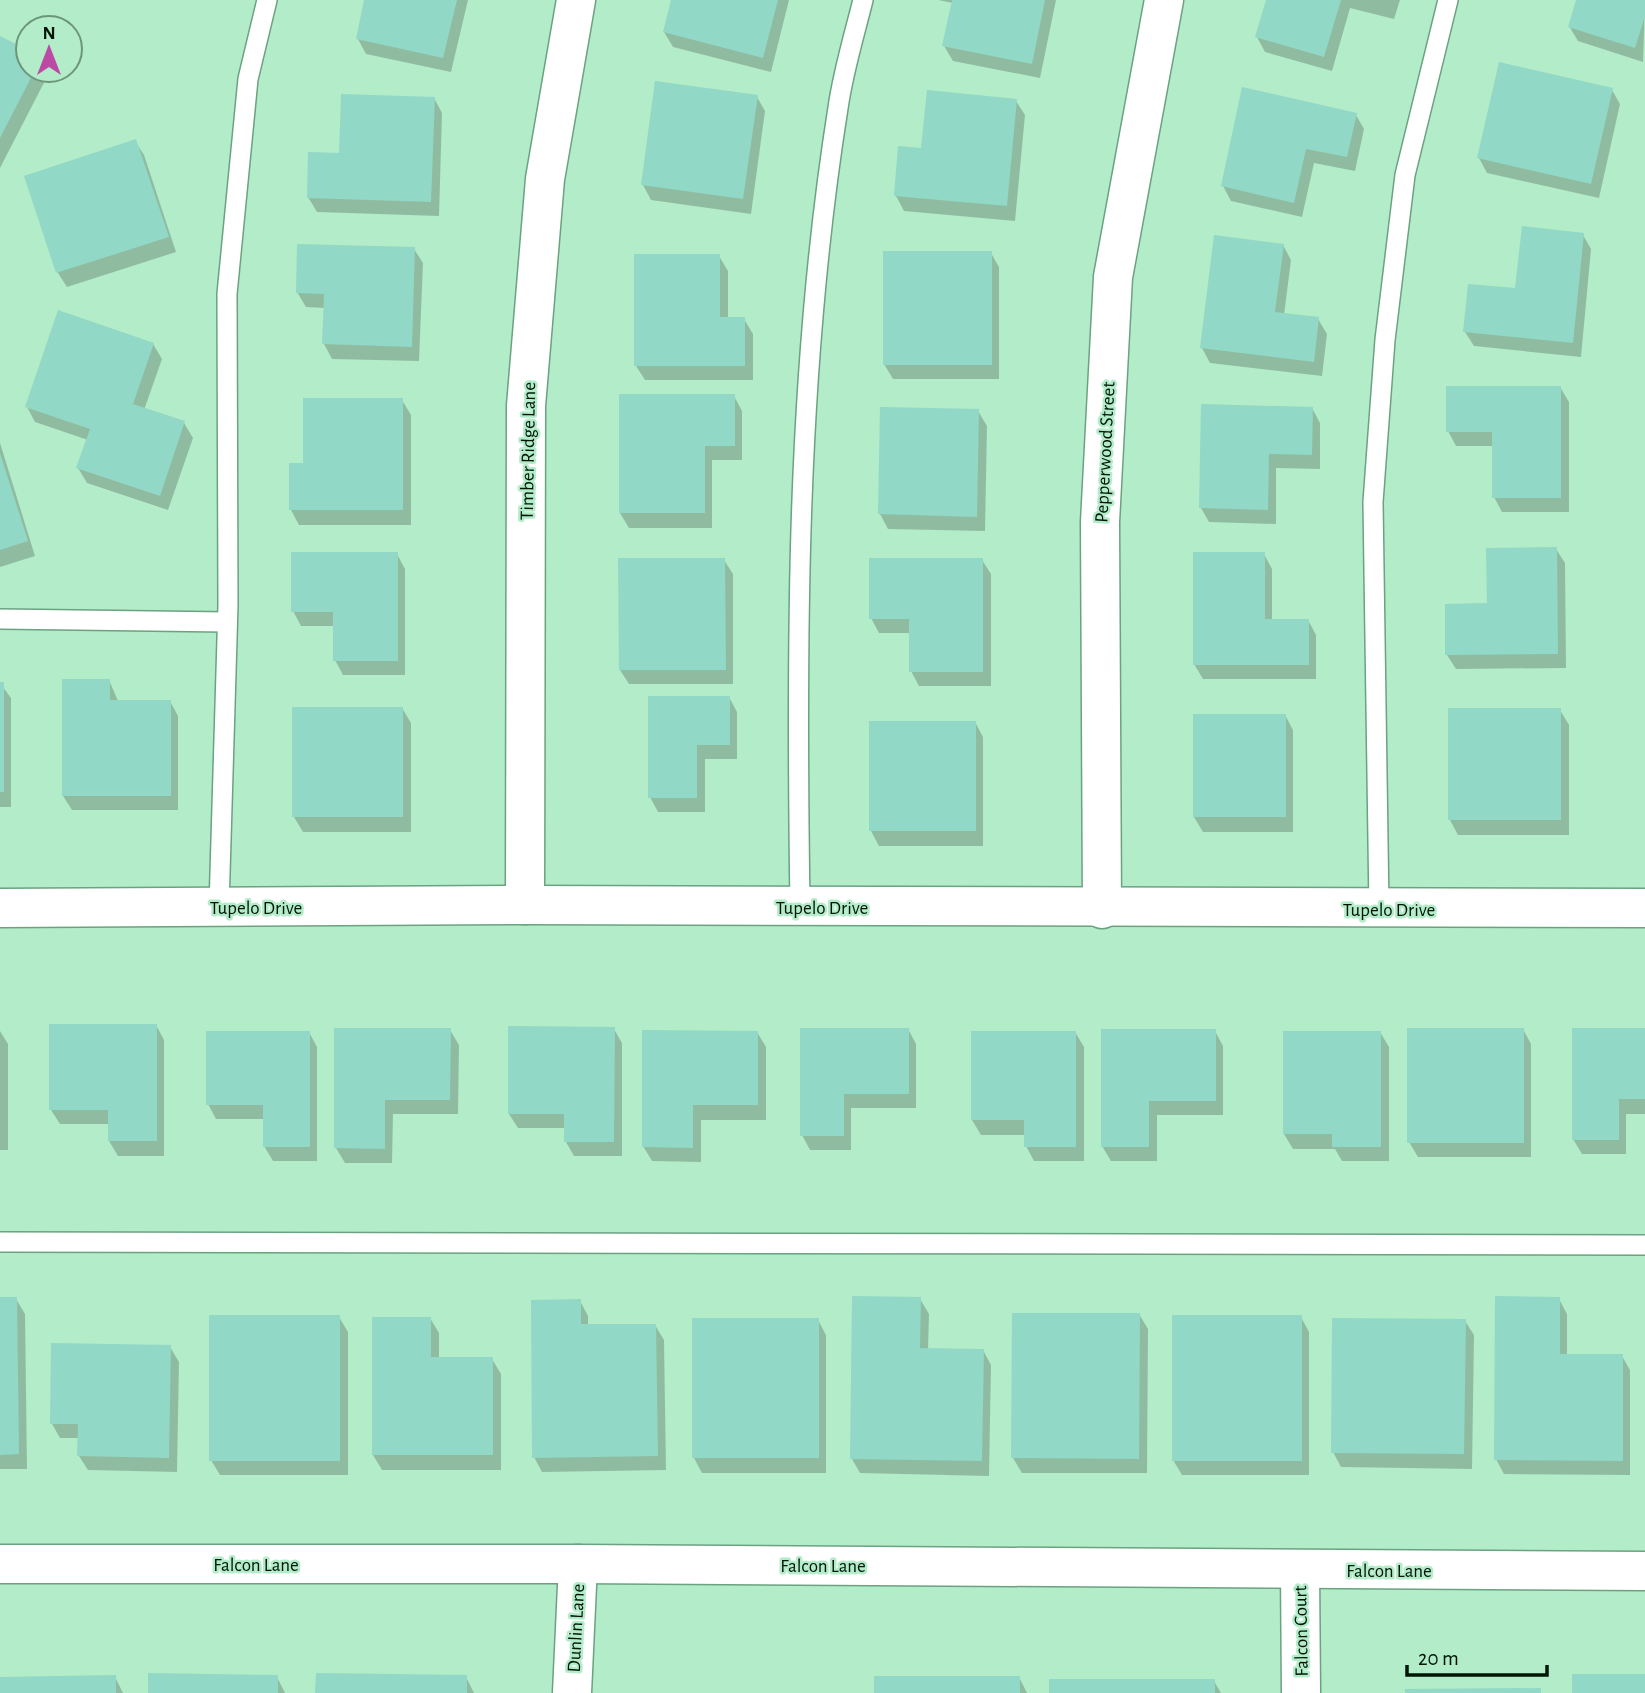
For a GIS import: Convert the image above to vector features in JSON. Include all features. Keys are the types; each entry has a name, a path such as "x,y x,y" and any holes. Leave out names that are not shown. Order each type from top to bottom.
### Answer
{"street":[{"name":"Timber Ridge Lane","path":"525,905 526,406 545,179 576,0"},
{"name":"Pepperwood Street","path":"1102,909 1100,522 1113,276 1164,0"},
{"name":"Tupelo Drive","path":"0,908 525,905 1102,909 1645,908"},
{"name":"Falcon Lane","path":"0,1563 578,1563 1645,1571"},
{"name":"Dunlin Lane","path":"572,1693 578,1563"},
{"name":"Falcon Court","path":"1300,1570 1301,1693"}],"lane":[{"path":"219,907 227,622 227,294 248,79 267,0"},
{"path":"800,907 796,661 814,288 838,106 863,0"},
{"path":"1379,909 1373,502 1385,340 1405,175 1448,0"},
{"path":"0,619 227,622"},
{"path":"0,1242 1645,1245"}],"building":[{"path":"364,0 457,0 443,58 356,39"},
{"path":"671,0 778,0 763,58 663,32"},
{"path":"952,0 1045,0 1032,64 942,46"},
{"path":"1266,0 1341,0 1324,57 1255,37"},
{"path":"1576,0 1645,0 1645,16 1635,48 1568,27"},
{"path":"0,36 14,43 14,84 28,84 0,138"},
{"path":"1499,62 1613,88 1591,184 1477,158"},
{"path":"655,81 758,95 743,199 641,185"},
{"path":"1242,87 1357,113 1347,157 1306,149 1294,203 1221,186"},
{"path":"927,90 1017,99 1007,206 894,196 898,146 921,148"},
{"path":"341,94 435,97 431,202 307,198 308,152 339,153"},
{"path":"136,139 169,237 56,273 24,176"},
{"path":"1522,226 1584,233 1573,343 1463,332 1468,284 1515,288"},
{"path":"1214,235 1284,244 1275,312 1319,317 1314,362 1200,348"},
{"path":"297,244 415,247 412,347 322,344 324,294 296,293"},
{"path":"883,251 992,251 992,365 883,365"},
{"path":"634,254 720,254 720,317 745,317 745,366 634,366"},
{"path":"58,310 154,343 133,404 185,421 160,496 76,468 90,429 25,407"},
{"path":"1446,386 1561,386 1561,498 1492,498 1492,432 1446,432"},
{"path":"619,394 735,394 735,446 705,446 705,513 619,513"},
{"path":"303,398 403,398 403,510 289,510 289,463 303,463"},
{"path":"1201,404 1313,407 1312,455 1269,454 1268,510 1199,508"},
{"path":"880,407 979,409 977,517 878,514"},
{"path":"0,453 28,541 0,550"},
{"path":"1557,547 1558,654 1445,655 1445,604 1487,603 1486,548"},
{"path":"291,552 398,552 398,661 333,661 333,612 291,612"},
{"path":"1193,552 1265,552 1265,619 1309,619 1309,665 1193,665"},
{"path":"618,558 725,558 726,670 619,670"},
{"path":"869,558 983,558 983,672 909,672 909,619 869,619"},
{"path":"62,679 110,679 110,700 171,700 171,796 62,796"},
{"path":"0,682 4,682 4,792 0,792"},
{"path":"648,696 730,696 730,745 697,745 697,798 648,798"},
{"path":"292,707 403,707 403,817 292,817"},
{"path":"1448,708 1561,708 1561,820 1448,820"},
{"path":"1193,714 1286,714 1286,817 1193,817"},
{"path":"869,721 976,721 976,831 869,831"},
{"path":"49,1024 157,1024 157,1141 108,1141 108,1110 49,1110"},
{"path":"508,1026 615,1027 614,1142 564,1142 564,1114 508,1114"},
{"path":"334,1028 451,1028 450,1100 385,1100 385,1149 334,1148"},
{"path":"800,1028 909,1028 909,1094 844,1094 844,1136 800,1136"},
{"path":"1407,1028 1524,1028 1524,1143 1407,1143"},
{"path":"1572,1028 1645,1028 1645,1099 1619,1099 1619,1140 1572,1140"},
{"path":"1101,1029 1216,1029 1216,1101 1149,1101 1149,1147 1101,1147"},
{"path":"642,1030 758,1031 758,1105 693,1105 693,1148 642,1147"},
{"path":"206,1031 310,1031 310,1147 263,1147 263,1105 206,1105"},
{"path":"971,1031 1076,1031 1076,1147 1024,1147 1024,1120 971,1120"},
{"path":"1283,1031 1381,1031 1381,1147 1332,1147 1332,1134 1283,1134"},
{"path":"852,1296 921,1297 920,1348 984,1349 982,1461 850,1459"},
{"path":"1495,1296 1560,1297 1560,1354 1623,1354 1623,1461 1494,1460"},
{"path":"0,1297 17,1297 19,1454 0,1455"},
{"path":"581,1299 581,1324 656,1324 658,1456 532,1458 531,1300"},
{"path":"1012,1313 1140,1313 1139,1459 1011,1458"},
{"path":"209,1315 340,1315 340,1461 209,1461"},
{"path":"1172,1315 1302,1315 1302,1461 1172,1461"},
{"path":"372,1317 431,1317 431,1357 493,1357 493,1455 372,1455"},
{"path":"692,1318 819,1318 819,1458 692,1458"},
{"path":"1332,1318 1466,1319 1464,1454 1331,1453"},
{"path":"51,1343 171,1345 169,1458 77,1456 78,1424 50,1424"},
{"path":"148,1673 278,1675 278,1693 148,1693"},
{"path":"316,1673 467,1675 467,1693 315,1693"},
{"path":"1572,1674 1645,1674 1645,1693 1572,1693"},
{"path":"116,1675 116,1693 0,1693 0,1677"},
{"path":"874,1676 1020,1676 1020,1693 874,1693"},
{"path":"1049,1679 1215,1679 1215,1693 1049,1693"},
{"path":"1541,1688 1541,1693 1405,1693 1405,1689"}]}
